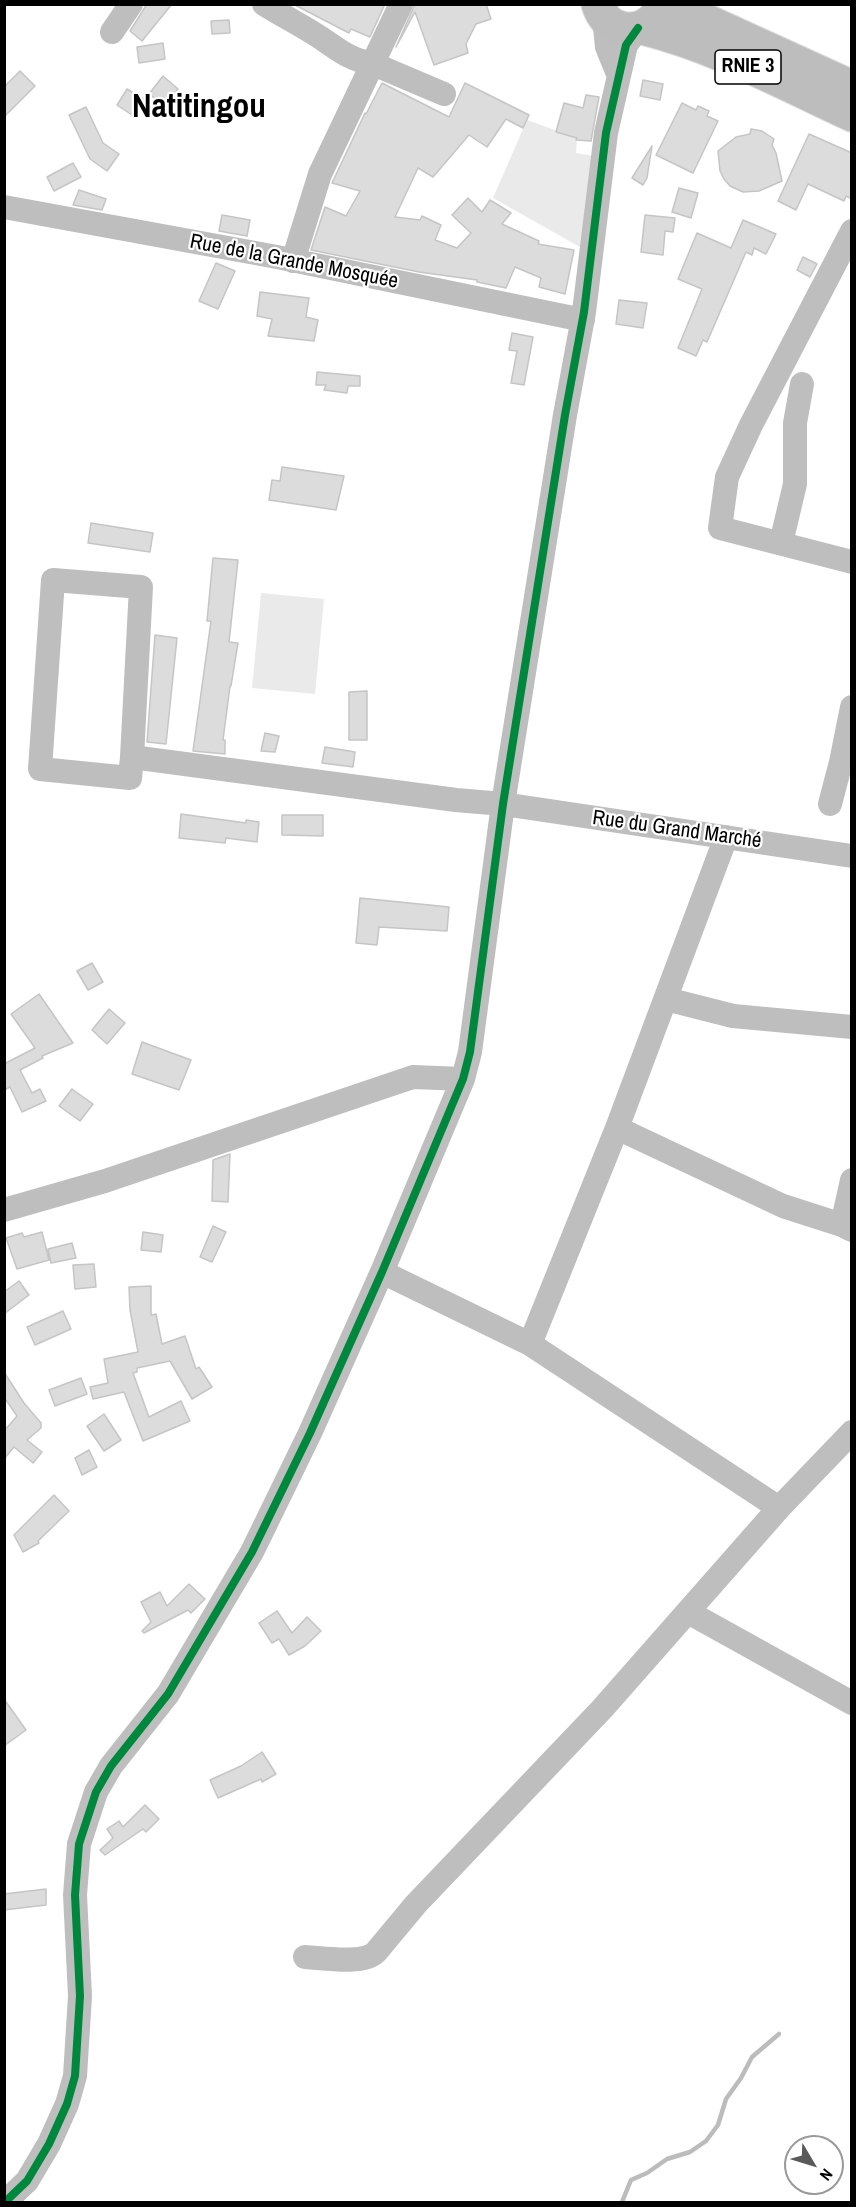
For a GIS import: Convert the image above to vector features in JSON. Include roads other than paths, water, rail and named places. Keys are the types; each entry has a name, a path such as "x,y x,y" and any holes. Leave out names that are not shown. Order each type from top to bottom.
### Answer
{"highway":[{"name":"RNIE 3","path":"680,4 696,16 852,87"},
{"name":"RNIE 3","path":"598,9 611,25 621,29 647,20 685,40 714,51 852,115"}],"street":[{"path":"112,33 131,4"},
{"path":"264,4 333,47 362,62 371,63 444,94"},
{"path":"293,261 320,174 401,4"},
{"path":"598,9 607,47 618,74"},
{"path":"5,2202 27,2181 49,2144 67,2104 75,2076 80,1996 75,1895 79,1844 96,1792 111,1766 168,1694 237,1580 310,1433 382,1272 463,1078 470,1052 503,804 563,426 583,320 606,133 626,45 647,20"},
{"name":"Rue de la Grande Mosquée","path":"4,207 293,261 583,320"},
{"path":"852,231 751,425 727,477 720,528 852,562"},
{"path":"781,543 795,484 795,423 802,384"},
{"path":"53,580 141,587 132,757 130,778 40,770 53,580"},
{"path":"830,804 842,762 852,707"},
{"name":"Rue du Grand Marché","path":"132,757 456,801 503,804 852,856"},
{"path":"530,1344 617,1128 726,837"},
{"path":"666,999 733,1016 852,1027"},
{"path":"4,1210 105,1181 413,1077 463,1078"},
{"path":"617,1128 783,1206 847,1227 852,1180"},
{"path":"382,1272 530,1344 779,1508"},
{"path":"305,1957 370,1958 416,1904 602,1709 779,1508 852,1432"},
{"path":"688,1612 852,1703"}],"waterway":[{"path":"622,2202 631,2180 647,2173 667,2159 690,2152 706,2141 718,2125 726,2099 752,2057 779,2034"}],"district":[{"name":"Natitingou","path":"199,108"}]}
